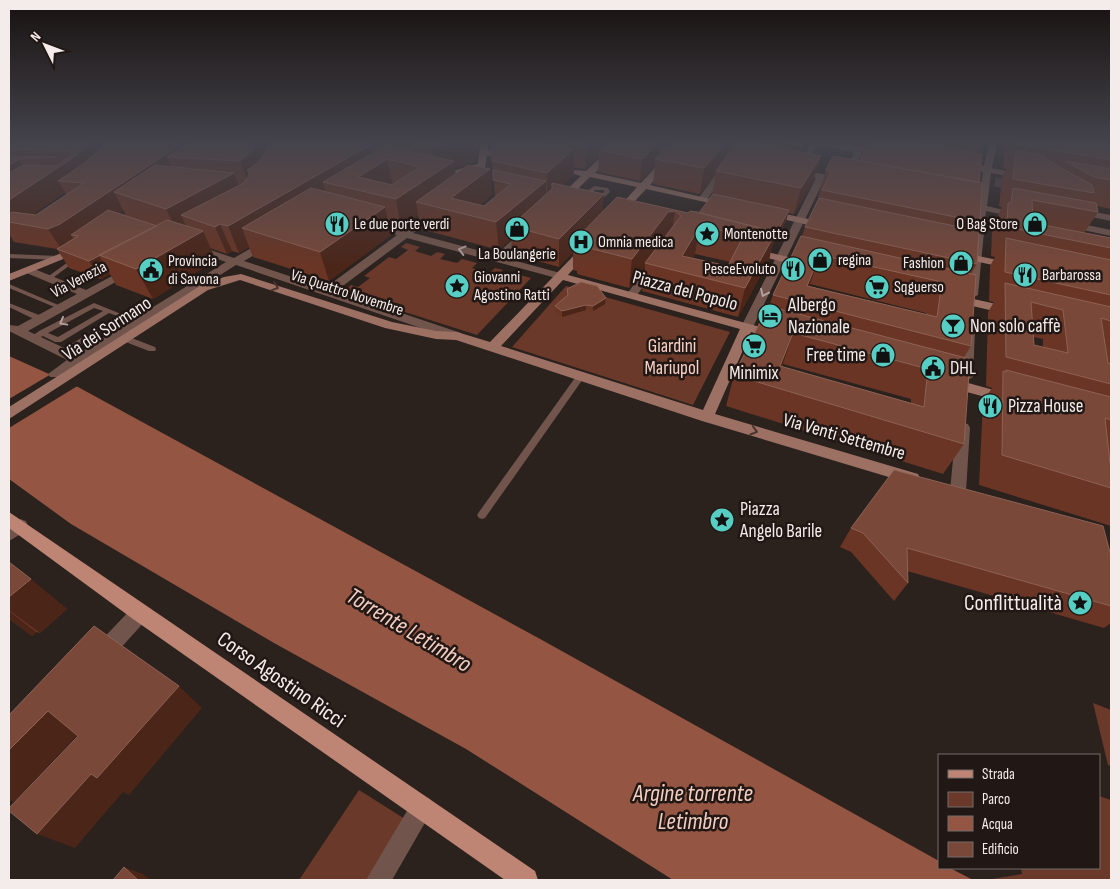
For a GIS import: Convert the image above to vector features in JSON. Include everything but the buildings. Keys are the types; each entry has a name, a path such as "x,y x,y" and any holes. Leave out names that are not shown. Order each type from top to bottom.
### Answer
{"main road":[{"name":"Corso Agostino Ricci","path":"12,526 526,880"}],"street":[{"path":"574,205 551,206 576,184"},
{"path":"638,184 714,201"},
{"path":"694,210 712,184"},
{"path":"784,338 747,328 817,184"},
{"path":"958,491 981,207 989,184"},
{"path":"627,222 611,220 645,186"},
{"path":"952,202 1027,216"},
{"path":"1068,202 1085,213 1111,218"},
{"path":"326,293 444,205"},
{"path":"760,212 840,229"},
{"name":"Piazza del Popolo","path":"363,222 747,328 707,417"},
{"path":"1055,222 1111,233"},
{"path":"498,260 534,225"},
{"name":"Via dei Sormano","path":"9,402 76,368 80,362 78,360 199,282 237,262 280,235"},
{"name":"Via Quattro Novembre","path":"186,241 237,262 326,293"},
{"path":"492,348 594,241"},
{"path":"9,278 59,258 86,244"},
{"path":"744,249 818,267"},
{"path":"631,296 665,250"},
{"path":"946,252 1024,268"},
{"name":"Via Venezia","path":"13,329 41,319 138,267"},
{"path":"28,270 87,294"},
{"name":"Via Quattro Novembre","path":"228,279 250,279 405,330 457,336"},
{"name":"Via dei Sormano","path":"9,408 61,376 126,340 204,288 228,279"},
{"path":"326,293 707,417"},
{"path":"940,295 1018,313"},
{"path":"13,329 37,336 63,353 78,360"},
{"name":"Via dei Sormano","path":"9,414 61,376"},
{"path":"941,380 1020,402"},
{"name":"Via Venti Settembre","path":"707,417 976,497"},
{"path":"87,670 140,613"},
{"path":"378,880 422,807"}],"lane":[{"path":"574,205 594,188 602,187 608,191 592,214"},
{"path":"48,279 74,260 86,244"},
{"path":"9,256 59,258"},
{"path":"9,260 20,256"},
{"path":"9,286 61,308"},
{"path":"9,305 41,319"},
{"path":"37,336 94,305 122,316 63,353"},
{"path":"37,336 58,340 108,311"},
{"path":"126,340 152,349"},
{"path":"482,515 580,377"}],"green space":[{"path":"406,243 420,247 415,251 431,256 437,252 445,254 440,259 457,263 462,259 477,263 472,268 489,273 495,268 503,270 498,275 515,280 520,275 531,278 477,335 342,292 351,285 358,287 370,278 364,276 389,257 396,259 408,250 401,247"},
{"name":"Giardini Mariupol","path":"566,286 730,332 693,405 512,347"},
{"path":"1093,703 1111,710 1111,766 1108,765"},
{"path":"359,790 405,819 368,880 299,880"},
{"path":"1100,796 1111,800 1111,880 986,880 1022,874 1021,869 1100,869"}],"water":[{"name":"Argine torrente Letimbro","path":"9,356 78,387 542,640 938,860 938,869 952,869 973,880 673,880 466,749 274,643 71,524 9,479"}],"pier":[{"path":"53,373 79,385 9,428 9,399"}],"tunnel":[{"path":"1007,184 1020,187"}],"place":[{"name":"Le due porte verdi","path":"337,224"},
{"name":"O Bag Store","path":"1035,224"},
{"name":"La Boulangerie","path":"517,229"},
{"name":"Montenotte","path":"707,234"},
{"name":"Omnia medica","path":"581,242"},
{"name":"regina","path":"820,260"},
{"name":"Fashion","path":"961,263"},
{"name":"PesceEvoluto","path":"793,269"},
{"name":"Provincia di Savona","path":"151,270"},
{"name":"Barbarossa","path":"1025,275"},
{"name":"Giovanni Agostino Ratti","path":"457,286"},
{"name":"Sqguerso","path":"877,287"},
{"name":"Albergo Nazionale","path":"770,316"},
{"name":"Non solo caffè","path":"953,326"},
{"name":"Minimix","path":"754,346"},
{"name":"Free time","path":"883,355"},
{"name":"DHL","path":"933,368"},
{"name":"Pizza House","path":"990,406"},
{"name":"Piazza Angelo Barile","path":"722,520"},
{"name":"Conflittualità","path":"1080,603"}],"water label":[{"name":"Torrente Letimbro","path":"409,630"}]}
